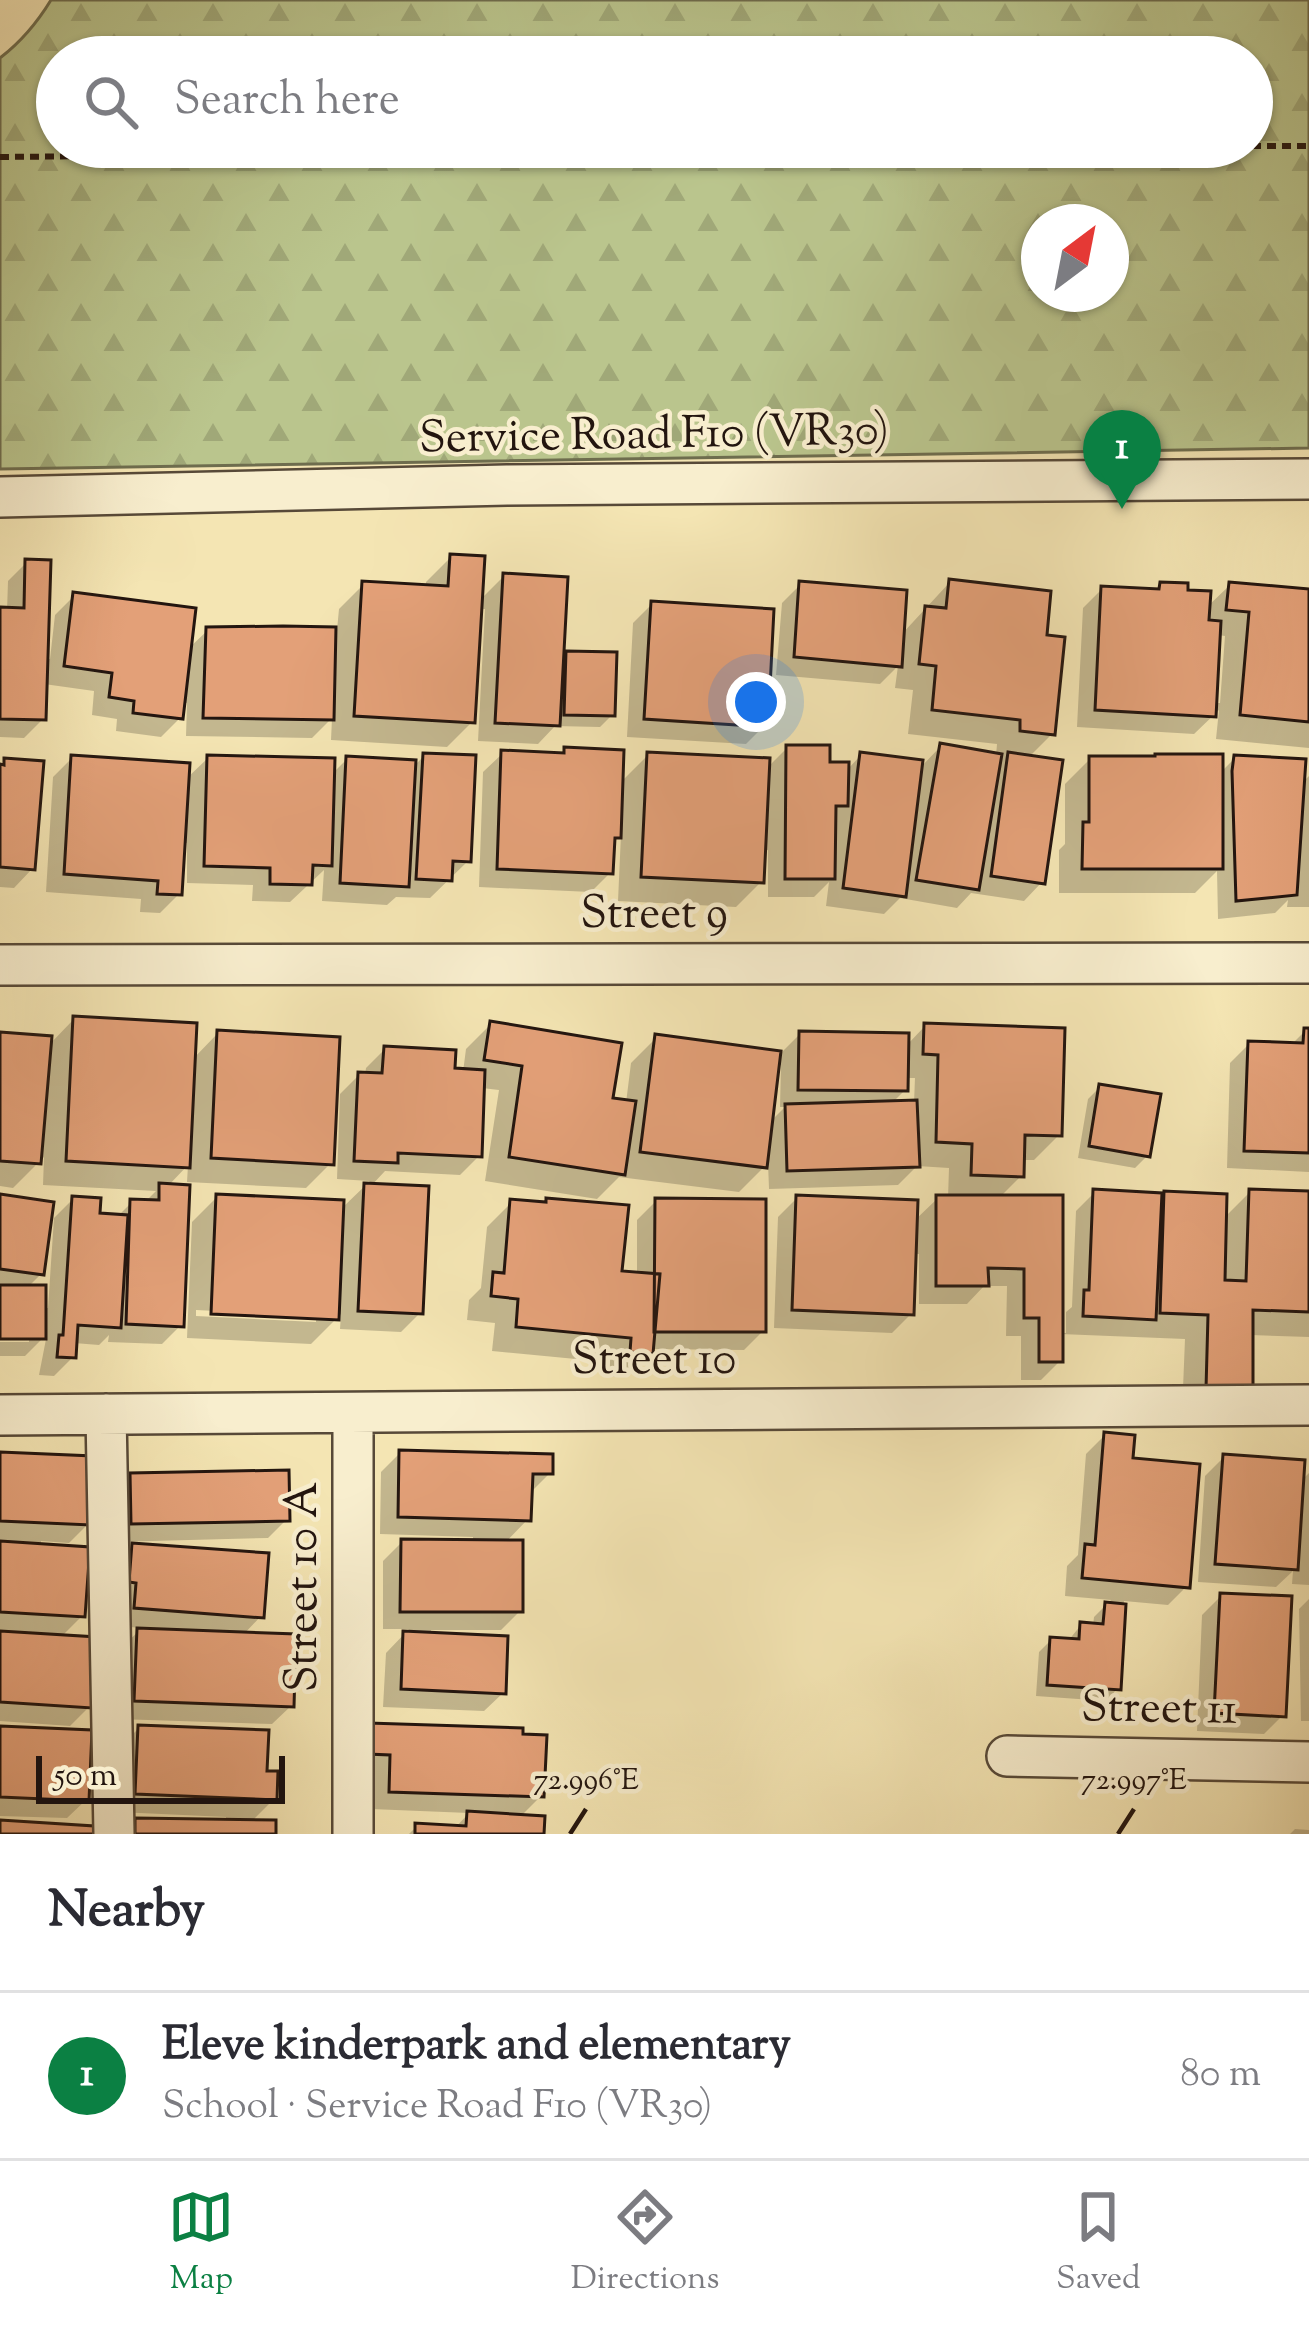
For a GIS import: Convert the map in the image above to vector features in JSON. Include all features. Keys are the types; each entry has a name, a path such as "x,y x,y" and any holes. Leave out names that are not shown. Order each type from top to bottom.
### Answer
{"street":[{"name":"Service Road F10 (VR30)","path":"0,497 484,486 1309,479"},
{"name":"Street 9","path":"0,965 1309,963"},
{"name":"Street 10","path":"0,1414 1309,1405"},
{"name":"Street 10 A","path":"353,1413 353,1834"},
{"path":"106,1414 113,1834"},
{"name":"Street 11","path":"1007,1756 1309,1762"}],"path":[{"path":"1273,146 1309,146"},
{"path":"0,157 36,157"}],"green space":[{"path":"51,0 1309,0 1309,448 0,469 0,58 22,39"}],"building":[{"path":"450,554 485,556 475,723 354,716 362,581 448,586"},
{"path":"25,559 51,560 46,720 0,719 0,607 24,608"},
{"path":"503,573 568,577 560,726 495,723"},
{"path":"949,579 1051,591 1047,635 1065,637 1055,735 1020,731 1020,720 932,710 936,666 919,664 925,606 946,608"},
{"path":"799,581 907,590 902,667 794,657"},
{"path":"1160,582 1188,583 1188,590 1211,591 1209,620 1221,621 1216,717 1095,710 1101,586 1159,589"},
{"path":"1229,582 1309,589 1309,722 1240,715 1249,612 1226,610"},
{"path":"73,592 196,608 183,719 133,713 134,701 109,697 112,673 64,666"},
{"path":"651,601 774,609 768,727 644,719"},
{"path":"206,627 336,627 334,720 203,718"},
{"path":"566,651 617,652 615,716 564,715"},
{"path":"940,743 1002,754 979,890 916,880"},
{"path":"786,745 830,745 830,762 849,762 848,806 836,806 835,879 785,879"},
{"path":"564,747 624,750 621,838 615,838 613,874 497,869 501,750 564,753"},
{"path":"647,752 770,758 764,883 641,877"},
{"path":"860,752 923,760 906,897 843,888"},
{"path":"1008,752 1063,760 1045,884 991,876"},
{"path":"423,753 476,755 471,862 453,861 452,881 416,879"},
{"path":"1223,754 1223,869 1082,869 1083,822 1089,822 1089,756"},
{"path":"71,755 190,763 182,895 157,894 158,881 64,874"},
{"path":"207,755 335,758 332,866 313,865 312,885 270,884 270,868 204,866"},
{"path":"1234,755 1306,759 1297,895 1236,901"},
{"path":"346,756 416,760 409,887 340,883"},
{"path":"4,758 44,761 35,870 0,867 0,764 4,765"},
{"path":"73,1016 197,1023 190,1168 66,1161"},
{"path":"490,1021 622,1043 613,1098 636,1101 625,1175 509,1157 522,1066 484,1060"},
{"path":"924,1023 1065,1028 1062,1136 1025,1135 1024,1177 971,1175 972,1144 936,1142 938,1055 923,1054"},
{"path":"1304,1028 1309,1028 1309,1153 1244,1151 1248,1041 1303,1043"},
{"path":"217,1030 340,1037 334,1165 211,1158"},
{"path":"799,1031 909,1033 908,1091 798,1090"},
{"path":"0,1032 52,1036 41,1164 0,1161"},
{"path":"655,1034 781,1051 767,1168 640,1152"},
{"path":"384,1046 456,1050 455,1068 485,1070 482,1157 398,1153 398,1163 354,1161 358,1072 382,1073"},
{"path":"1099,1084 1161,1094 1150,1157 1089,1146"},
{"path":"917,1100 920,1167 787,1171 785,1104"},
{"path":"159,1183 190,1185 184,1327 126,1324 130,1199 159,1200"},
{"path":"364,1183 429,1186 423,1314 358,1311"},
{"path":"1093,1189 1162,1193 1156,1320 1083,1316 1084,1290 1089,1290"},
{"path":"1249,1189 1309,1191 1309,1312 1253,1310 1253,1391 1206,1389 1208,1315 1160,1313 1164,1191 1227,1194 1225,1280 1246,1281"},
{"path":"0,1194 54,1202 44,1275 0,1269"},
{"path":"216,1194 344,1200 339,1320 211,1314"},
{"path":"796,1195 918,1200 914,1315 792,1310"},
{"path":"936,1195 1063,1195 1063,1362 1039,1362 1039,1318 1024,1318 1024,1269 988,1268 989,1286 936,1286"},
{"path":"72,1196 101,1198 100,1213 128,1215 121,1328 78,1325 76,1358 57,1357 59,1335 63,1335"},
{"path":"546,1198 629,1205 622,1271 660,1274 653,1354 630,1352 631,1338 516,1327 518,1299 491,1296 493,1272 504,1273 510,1199 546,1202"},
{"path":"655,1198 766,1199 766,1332 654,1332"},
{"path":"0,1285 46,1285 46,1339 0,1339"},
{"path":"1104,1432 1135,1435 1133,1458 1200,1464 1190,1588 1082,1578 1085,1544 1095,1545"},
{"path":"399,1450 553,1454 553,1474 533,1474 531,1521 398,1517"},
{"path":"0,1452 93,1456 91,1525 0,1521"},
{"path":"1223,1454 1305,1460 1298,1570 1215,1564"},
{"path":"289,1470 290,1521 131,1524 130,1473"},
{"path":"401,1539 523,1540 523,1612 400,1612"},
{"path":"0,1541 90,1547 85,1617 0,1612"},
{"path":"132,1543 269,1553 264,1618 134,1608 136,1583 129,1582"},
{"path":"1220,1593 1292,1596 1286,1717 1214,1713"},
{"path":"1105,1602 1126,1604 1121,1690 1047,1685 1050,1637 1079,1639 1080,1622 1103,1624"},
{"path":"137,1628 296,1634 294,1707 134,1701"},
{"path":"0,1631 97,1637 92,1708 0,1702"},
{"path":"403,1631 508,1636 506,1694 401,1689"},
{"path":"368,1723 523,1728 523,1734 547,1735 544,1797 389,1792 390,1755 367,1754"},
{"path":"138,1725 269,1730 267,1771 278,1771 277,1800 135,1794"},
{"path":"0,1726 92,1730 89,1801 0,1797"},
{"path":"467,1811 545,1816 544,1834 415,1834 415,1823 466,1826"},
{"path":"135,1818 276,1820 276,1834 135,1834"},
{"path":"0,1820 94,1826 94,1834 0,1834"}],"place":[{"name":"Eleve kinderpark and elementary","path":"1122,509"}]}
